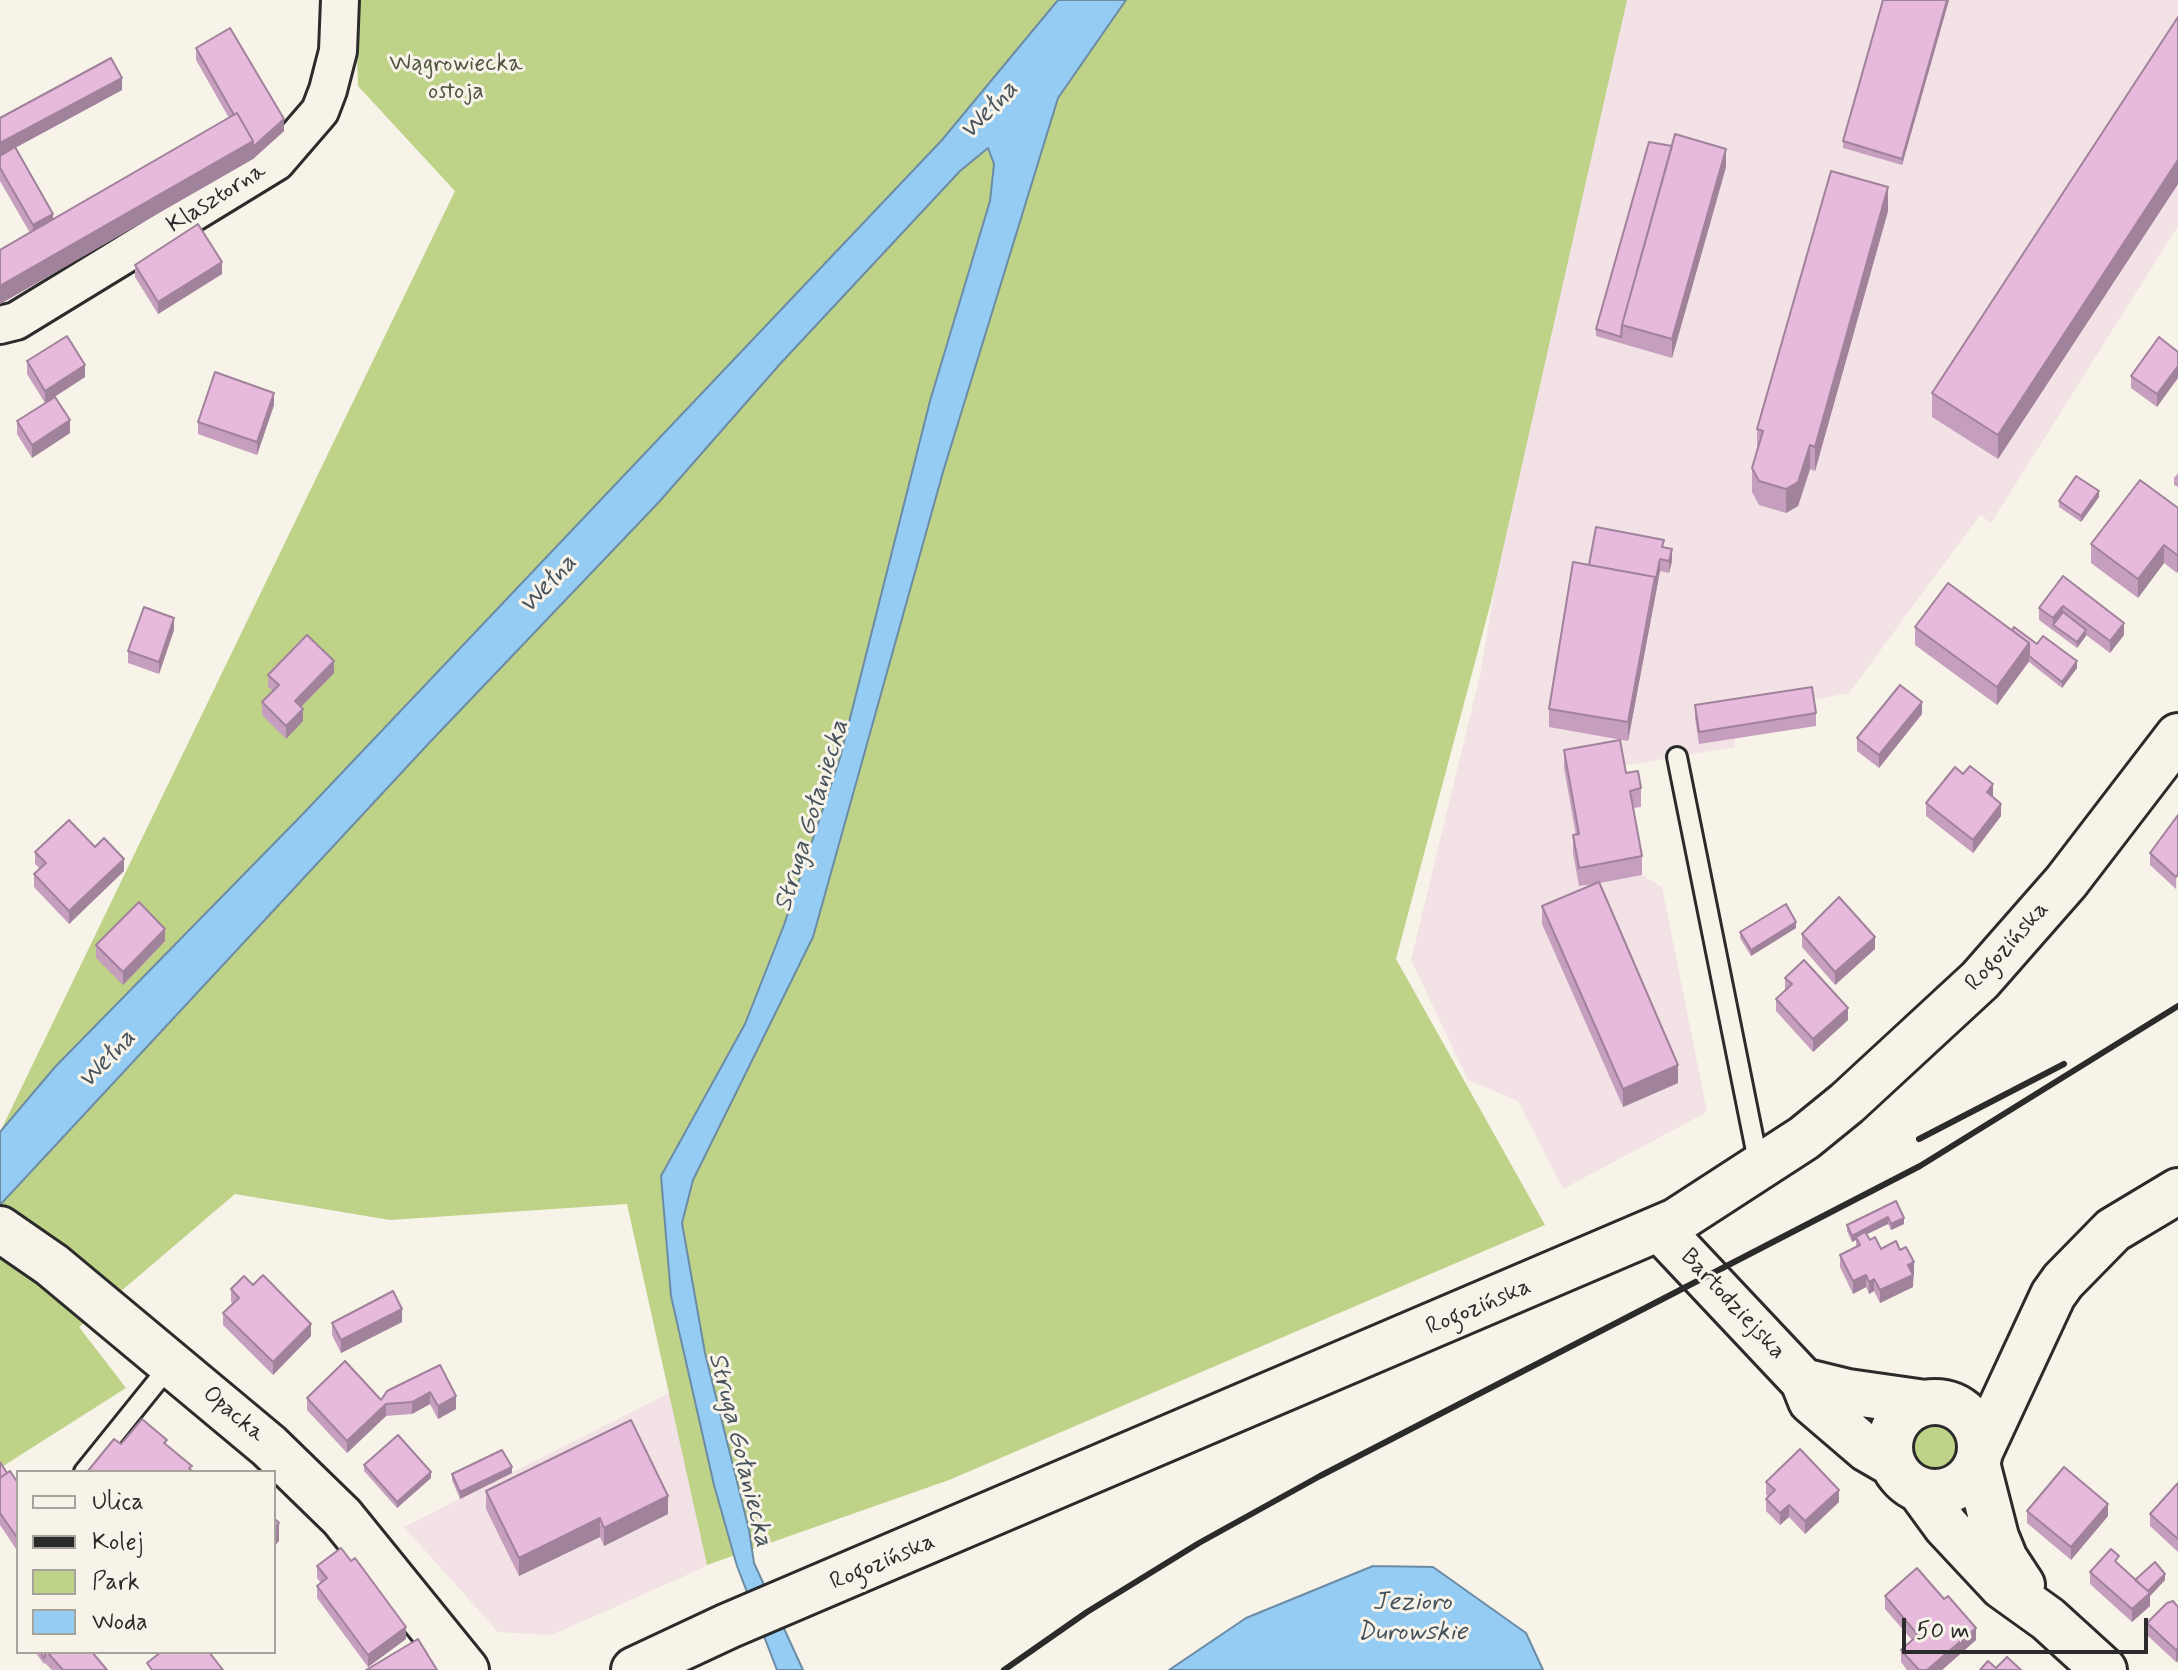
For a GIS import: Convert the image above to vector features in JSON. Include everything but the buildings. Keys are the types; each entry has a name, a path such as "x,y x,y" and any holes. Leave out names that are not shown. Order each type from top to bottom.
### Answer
{"street":[{"name":"Klasztorna","path":"0,325 29,313 276,162 320,111 338,51 340,0"},
{"name":"Rogozińska","path":"634,1670 728,1626 1660,1229 1760,1169 1847,1103 1980,980 2066,882 2178,736"},
{"path":"2012,1381 1940,1404 1910,1409 1892,1433 1906,1476 1933,1492 1959,1484 1979,1458 2053,1295 2075,1266 2113,1230 2178,1191"},
{"name":"Opacka","path":"0,1229 52,1265 269,1446 342,1517 466,1670"},
{"name":"Bartodziejska","path":"1660,1229 1803,1381 1811,1401 1829,1420 1906,1476 1946,1526 2002,1586 2048,1619 2104,1670"},
{"name":"Bartodziejska","path":"1803,1381 1848,1392 1940,1404"},
{"path":"1940,1404 1969,1416 1977,1429 1979,1458"},
{"name":"Bartodziejska","path":"1979,1458 2005,1559 2048,1619"}],"lane":[{"path":"1677,757 1760,1169"},
{"path":"86,1470 171,1364"}],"shaded area":[{"path":"1625,0 2178,0 2178,226 1991,523 1980,515 1849,693 1812,700 1735,739 1735,747 1622,766 1642,875 1662,887 1707,1112 1563,1189 1518,1101 1468,1080 1411,960 1480,675 1548,275"},
{"path":"671,1392 707,1565 698,1570 552,1635 498,1632 404,1527"}],"green space":[{"name":"Wągrowiecka ostoja","path":"355,0 1627,0 1491,602 1396,959 1545,1225 949,1480 707,1565 627,1204 390,1220 235,1194 79,1327 126,1388 0,1468 0,1132 455,191 358,86"},
{"path":"1934,1424 1951,1431 1958,1448 1951,1465 1934,1472 1917,1465 1910,1448 1917,1431"}],"water":[{"name":"Wełna","path":"1058,0 1126,0 1058,98 943,472 813,937 693,1180 682,1223 705,1353 749,1530 754,1563 803,1670 777,1670 737,1566 714,1485 671,1296 661,1176 745,1024 784,925 840,758 930,401 990,201 994,164 988,148 960,171 780,364 659,502 430,742 0,1205 0,1132 55,1067 300,817 942,140"},
{"name":"Jezioro Durowskie","path":"1373,1566 1433,1567 1526,1633 1543,1670 1169,1670 1246,1618"}],"railway":[{"path":"1004,1670 1087,1612 1199,1543 1320,1476 1920,1166 2178,1006"},
{"path":"1919,1139 2064,1064"}],"water label":[{"name":"Struga Gołaniecka","path":"813,816"},
{"name":"Struga Gołaniecka","path":"739,1450"}]}
